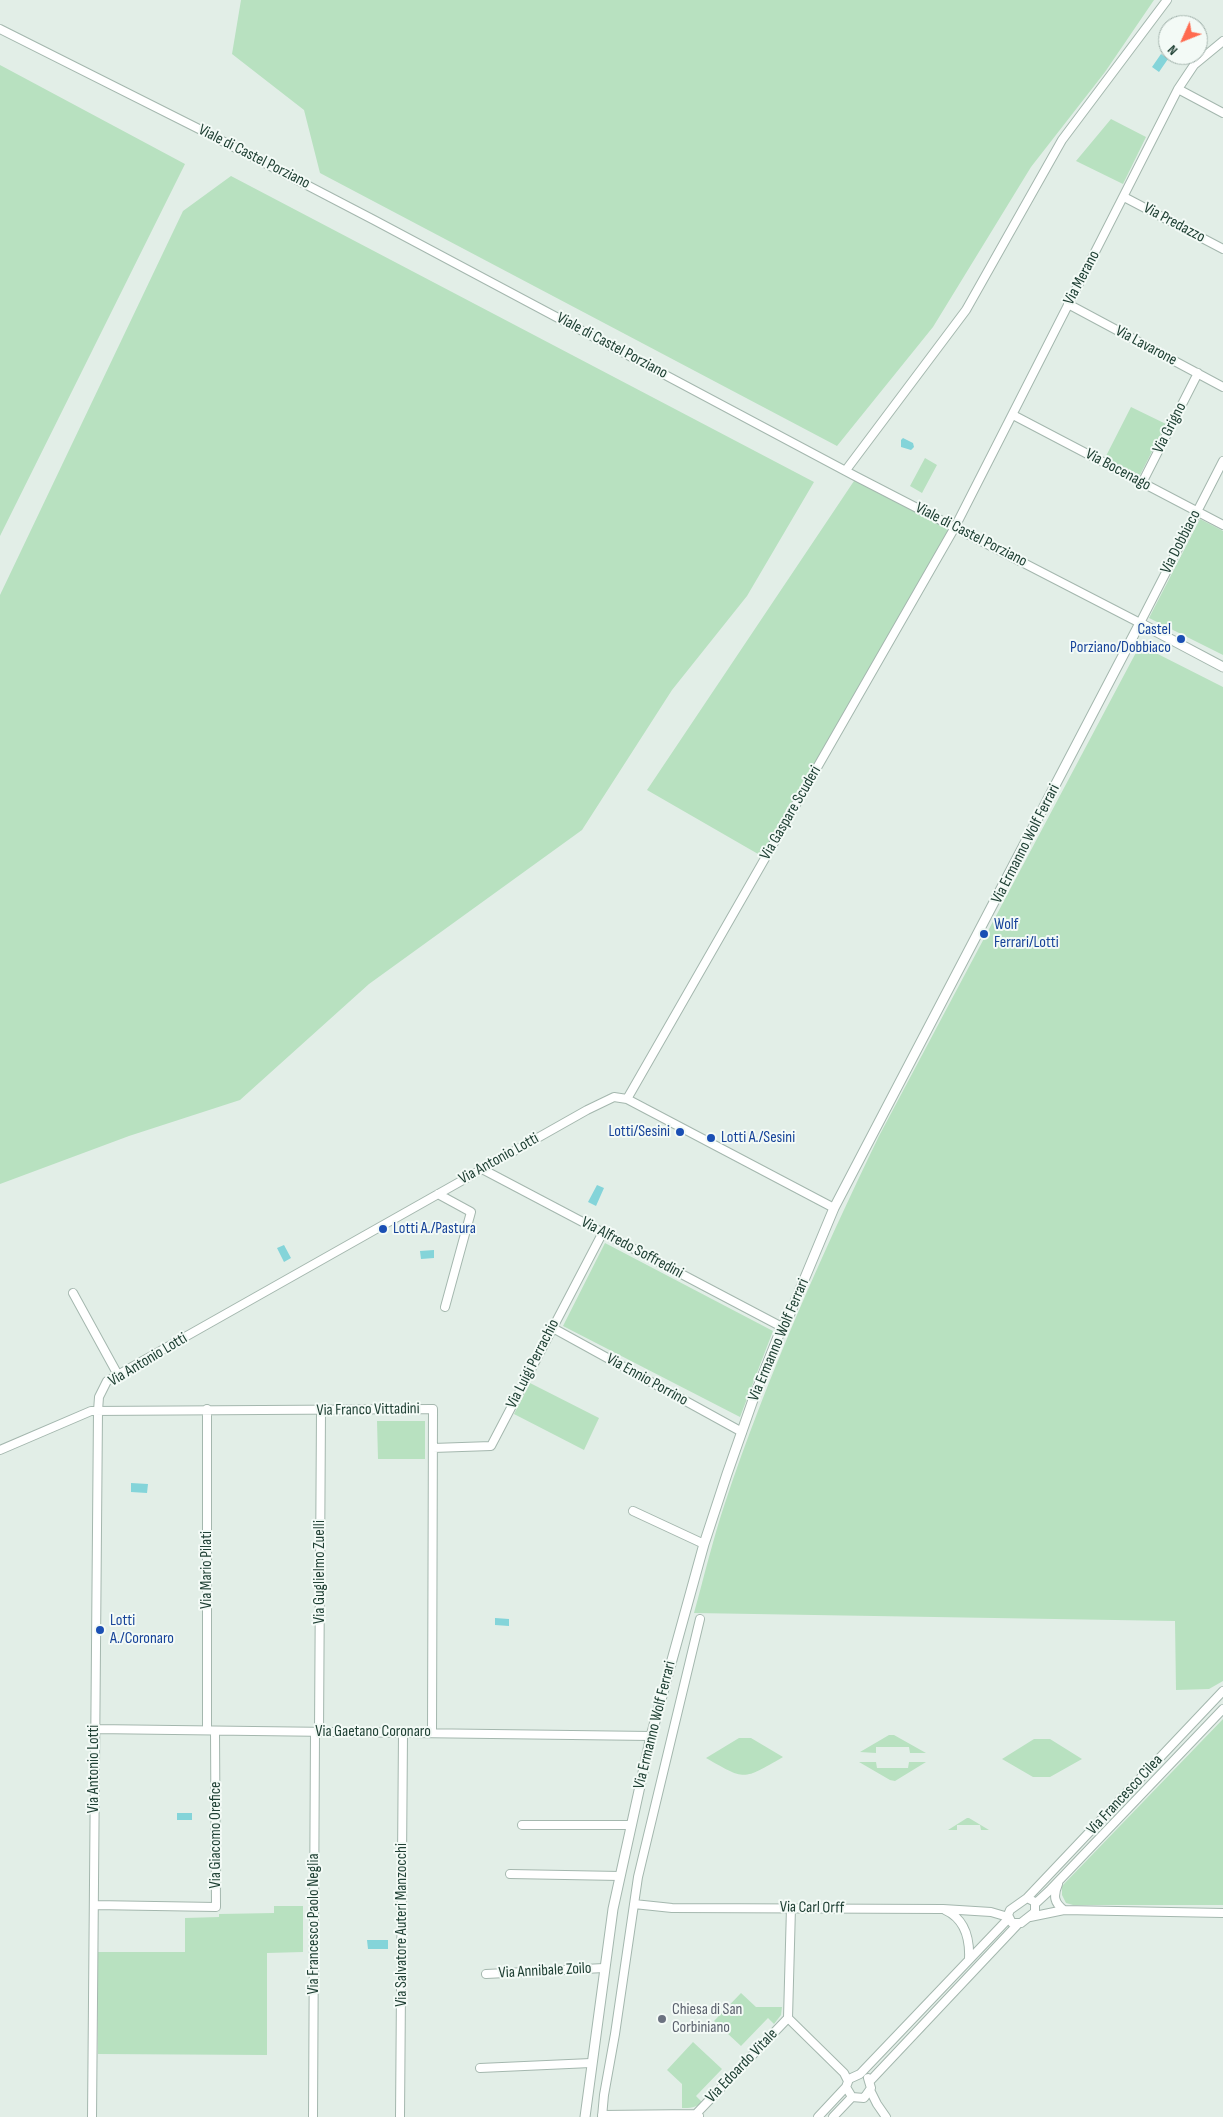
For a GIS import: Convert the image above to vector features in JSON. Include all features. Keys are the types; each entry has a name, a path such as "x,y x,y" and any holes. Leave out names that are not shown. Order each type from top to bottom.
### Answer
{"street":[{"path":"846,470 966,310 1062,140 1168,0"},
{"name":"Viale di Castel Porziano","path":"0,29 203,130 1223,667"},
{"name":"Via Merano","path":"955,527 1178,89 1194,65 1223,41"},
{"path":"1178,89 1223,113"},
{"name":"Via Predazzo","path":"1124,197 1223,249"},
{"name":"Via Lavarone","path":"1068,304 1223,387"},
{"name":"Via Grigno","path":"1142,483 1198,374"},
{"name":"Via Bocenago","path":"1012,415 1223,525"},
{"name":"Via Dobbiaco","path":"1140,623 1223,461"},
{"name":"Via Gaspare Scuderi","path":"627,1099 955,527"},
{"name":"Via Ermanno Wolf Ferrari","path":"585,2117 604,1968 620,1876 651,1736 704,1544 742,1432 782,1327 789,1316 834,1208 936,1018 1140,623"},
{"name":"Via Antonio Lotti","path":"92,2117 98,1411 102,1388 107,1382 118,1375 587,1110 614,1098 627,1099"},
{"path":"627,1099 834,1208"},
{"name":"Via Alfredo Soffredini","path":"482,1169 782,1327"},
{"path":"438,1194 470,1212 445,1307"},
{"name":"Via Luigi Perrachio","path":"433,1448 491,1446 603,1232"},
{"path":"73,1293 118,1375"},
{"name":"Via Ennio Porrino","path":"552,1327 742,1432"},
{"name":"Via Mario Pilati","path":"207,1409 211,1731"},
{"name":"Via Franco Vittadini","path":"0,1450 90,1411 433,1409 432,1733"},
{"name":"Via Guglielmo Zuelli","path":"317,1732 321,1411"},
{"path":"634,1511 704,1544"},
{"name":"Via Ermanno Wolf Ferrari","path":"602,2116 641,1862 700,1619"},
{"name":"Via Francesco Cilea","path":"1012,1908 1027,1898 1223,1691"},
{"name":"Via Francesco Cilea","path":"1030,1917 1035,1912 1036,1904 1223,1709"},
{"name":"Via Gaetano Coronaro","path":"94,1729 651,1736"},
{"name":"Via Giacomo Orefice","path":"94,1905 216,1907 211,1731"},
{"name":"Via Francesco Paolo Neglia","path":"313,2117 317,1732"},
{"name":"Via Salvatore Auteri Manzocchi","path":"400,2117 403,1733"},
{"path":"522,1825 632,1826"},
{"path":"510,1874 620,1876"},
{"path":"1059,1881 1055,1898 1057,1904 1064,1910"},
{"path":"1027,1898 1032,1899 1036,1904 1052,1912"},
{"name":"Via Carl Orff","path":"634,1904 672,1908 944,1909 991,1912 1008,1917"},
{"path":"791,1907 788,2018 850,2078 870,2080"},
{"path":"818,2117 850,2078 1008,1917 1008,1912 1012,1908"},
{"name":"Via Carl Orff","path":"991,1912 1012,1908"},
{"path":"944,1909 958,1918 964,1928 969,1941 969,1958"},
{"path":"886,2117 876,2104 870,2090 870,2080 1018,1924 1030,1917 1064,1910 1223,1913"},
{"path":"1008,1917 1012,1923 1018,1924"},
{"name":"Via Annibale Zoilo","path":"486,1974 604,1968"},
{"name":"Via Edoardo Vitale","path":"698,2115 788,2018"},
{"path":"480,2068 591,2063"},
{"path":"850,2078 849,2094 852,2097"},
{"path":"864,2098 870,2090"},
{"path":"852,2097 864,2098 876,2104"},
{"path":"834,2117 852,2097"},
{"path":"602,2116 698,2115"}],"green space":[{"path":"241,0 1154,0 1105,72 1031,167 933,327 837,446 320,173 304,110 232,54"},
{"path":"0,65 185,164 0,536"},
{"path":"1111,119 1146,137 1123,184 1076,161"},
{"path":"231,176 814,482 747,596 672,690 582,830 369,984 240,1100 129,1136 0,1184 0,595 183,211"},
{"path":"1131,407 1166,424 1140,475 1105,458"},
{"path":"925,458 937,465 922,493 910,486"},
{"path":"856,478 955,527 765,858 647,790"},
{"path":"1200,519 1223,531 1223,655 1149,618"},
{"path":"1140,645 1223,687 1223,1681 1209,1689 1176,1690 1175,1621 694,1613 721,1517 741,1456 796,1317 836,1226 879,1136"},
{"path":"605,1243 773,1331 740,1417 563,1326"},
{"path":"530,1383 599,1418 584,1450 514,1414"},
{"path":"377,1421 425,1421 425,1459 378,1459"},
{"path":"1223,1719 1223,1905 1073,1905 1066,1903 1062,1895 1062,1886"},
{"path":"889,1735 894,1735 926,1753 910,1753 909,1747 876,1747 876,1753 860,1752"},
{"path":"739,1738 751,1738 783,1757 760,1770 744,1775 729,1771 706,1758"},
{"path":"1034,1739 1050,1739 1082,1759 1050,1777 1033,1777 1002,1759"},
{"path":"859,1762 876,1762 877,1768 908,1768 909,1762 926,1762 895,1781"},
{"path":"969,1818 989,1830 981,1830 980,1825 957,1825 957,1830 948,1830"},
{"path":"274,1906 303,1906 303,1952 267,1953 267,2055 98,2054 98,1952 185,1952 185,1918 219,1917 219,1914 274,1913"},
{"path":"741,1993 756,2007 782,2007 781,2015 774,2024 768,2018 741,2046 714,2021"},
{"path":"693,2042 722,2069 696,2096 702,2102 700,2104 695,2107 682,2108 682,2084 667,2070"}],"water":[{"path":"1158,58 1158,65 1164,65 1159,72 1152,67"},
{"path":"903,438 913,443 914,447 911,450 901,447 901,440"},
{"path":"597,1185 604,1188 596,1206 588,1202"},
{"path":"284,1245 291,1258 284,1262 277,1248"},
{"path":"434,1250 434,1258 421,1259 420,1251"},
{"path":"131,1483 148,1484 147,1493 131,1492"},
{"path":"495,1618 509,1619 509,1626 495,1625"},
{"path":"177,1813 192,1813 192,1820 177,1820"},
{"path":"367,1940 388,1940 388,1949 368,1949"}],"place":[{"name":"Castel Porziano/Dobbiaco","path":"1181,639"},
{"name":"Wolf Ferrari/Lotti","path":"984,934"},
{"name":"Lotti/Sesini","path":"680,1132"},
{"name":"Lotti A./Sesini","path":"711,1138"},
{"name":"Lotti A./Pastura","path":"383,1229"},
{"name":"Lotti A./Coronaro","path":"100,1630"},
{"name":"Chiesa di San Corbiniano","path":"662,2019"}]}
